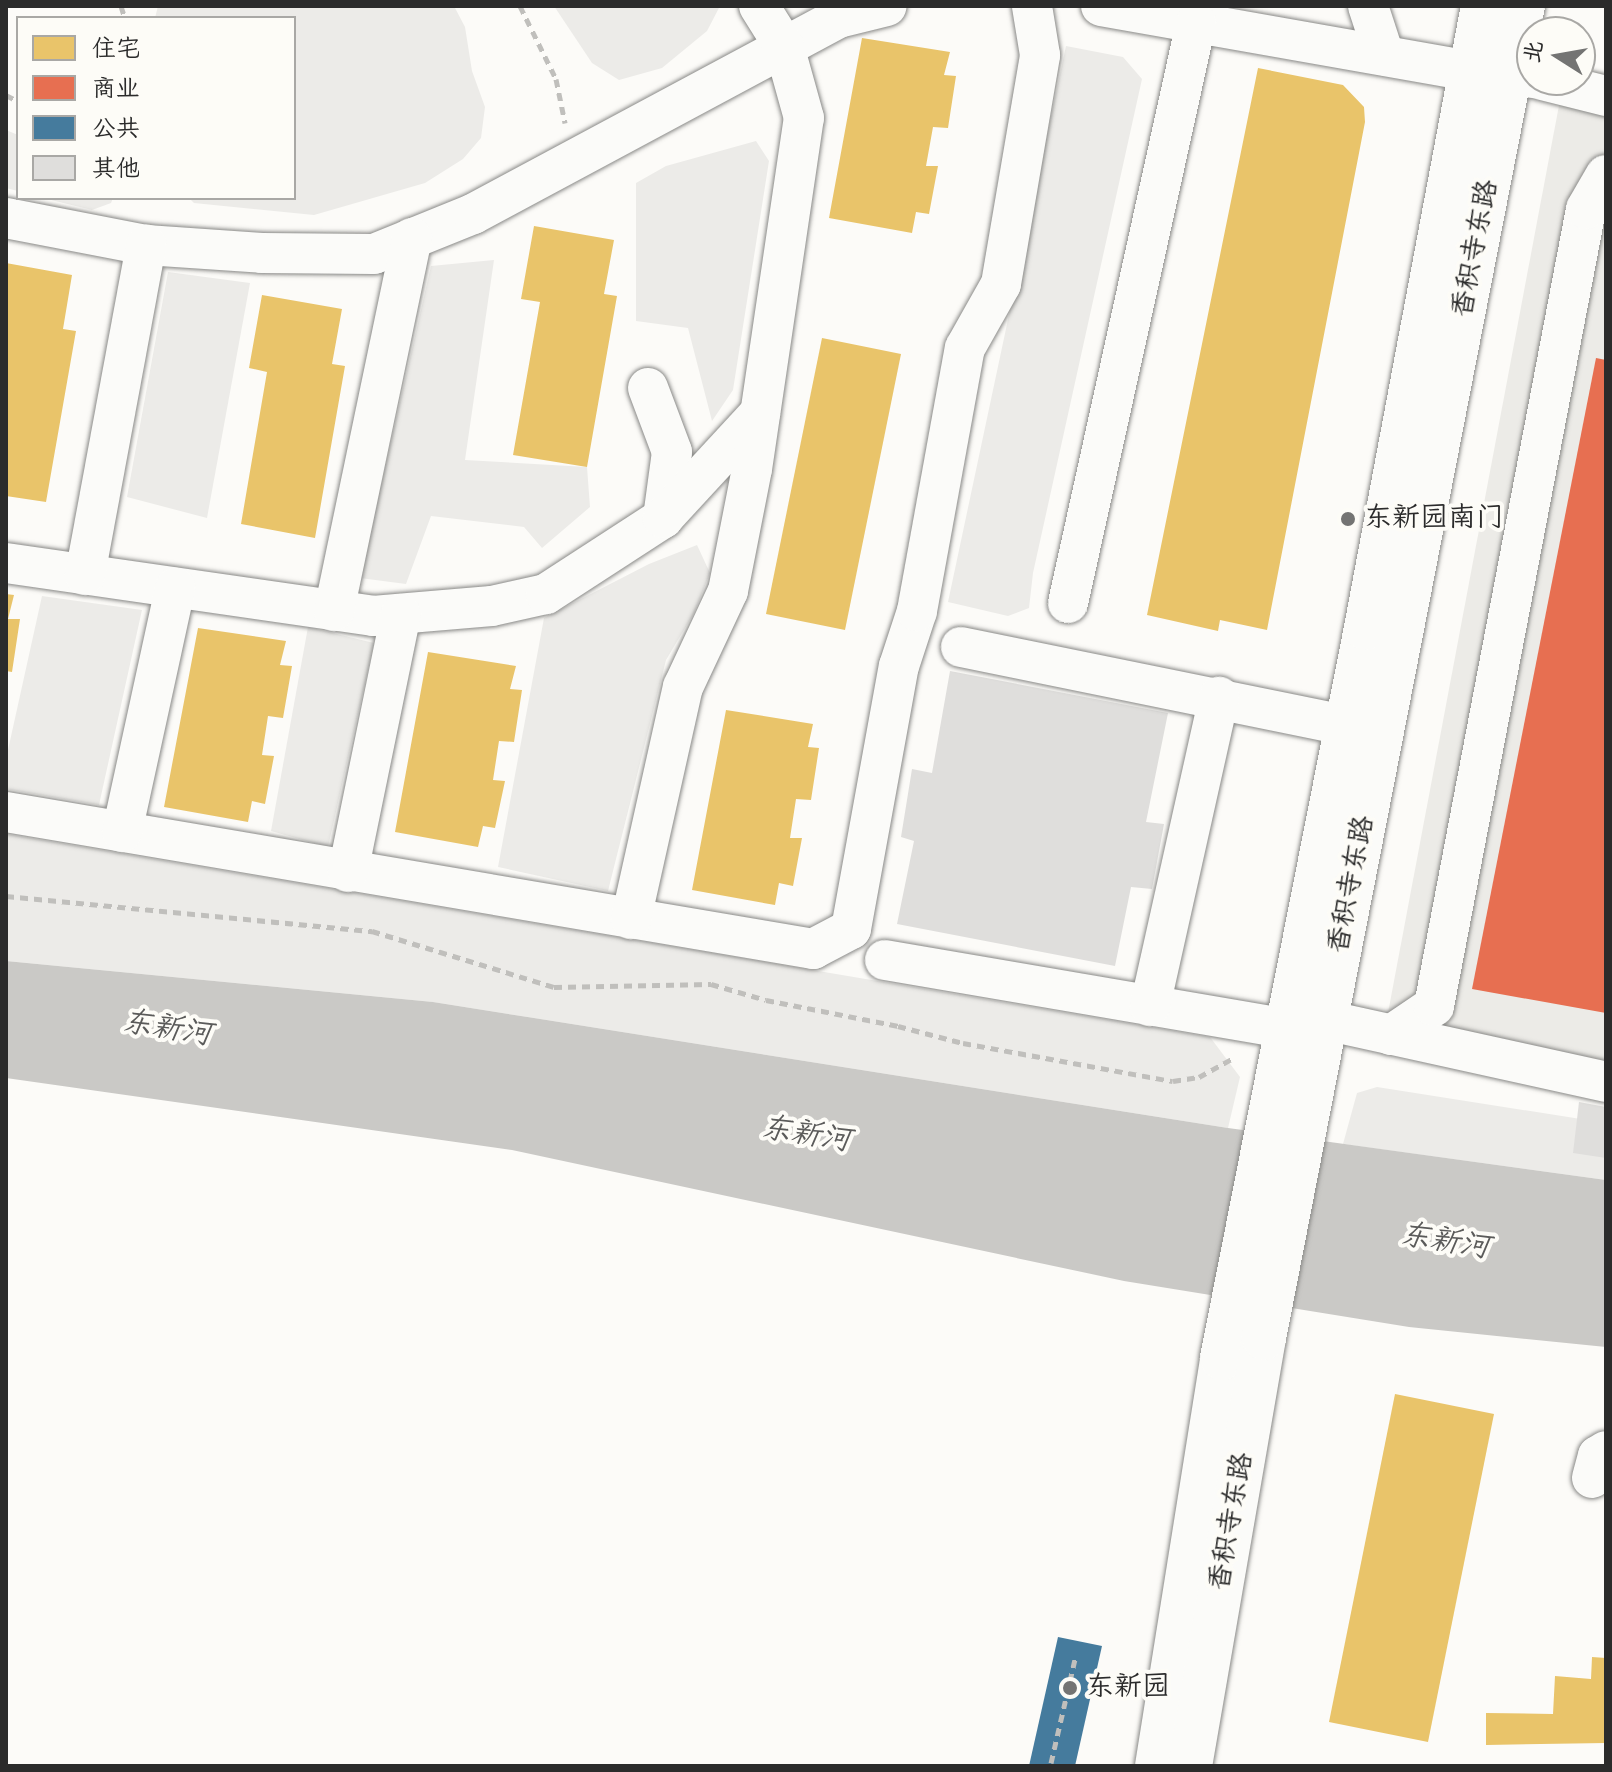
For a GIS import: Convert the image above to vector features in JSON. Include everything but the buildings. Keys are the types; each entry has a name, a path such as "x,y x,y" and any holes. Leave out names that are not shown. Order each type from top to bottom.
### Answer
{"main road":[{"name":"香积寺东路","path":"1306,1025 1346,725 1514,75 1483,6"},
{"name":"香积寺东路","path":"1157,1766 1241,1364 1306,1025 1514,75 1523,6"},
{"name":"香积寺东路","path":"1190,1766 1241,1364"}],"street":[{"path":"631,919 683,687 728,591 760,413 804,118 784,46 759,6"},
{"path":"6,812 813,949 851,929 899,666 917,611 965,348 1001,284 1018,198 1040,55 1032,6"},
{"path":"1101,6 1514,75 1606,96"},
{"path":"1368,6 1384,55"},
{"path":"6,218 146,245 262,253 374,254 473,214 838,18 879,7"},
{"path":"1068,603 1196,23"},
{"path":"1391,1035 1434,1006 1586,209 1606,175"},
{"path":"334,611 412,238"},
{"path":"85,575 146,245"},
{"path":"648,388 672,452 663,518"},
{"path":"6,563 373,616 492,606 546,594 663,518 760,413"},
{"path":"122,832 175,588"},
{"path":"348,872 401,614"},
{"path":"961,647 1346,725"},
{"path":"1150,1006 1219,697"},
{"path":"885,960 1150,1006 1391,1035 1606,1082"}],"path":[{"path":"520,6 556,79 573,159"},
{"path":"6,896 372,931 554,987 711,984 766,1000 898,1026 963,1043 1173,1081 1199,1077 1306,1025"},
{"path":"1051,1763 1075,1659"}],"shaded area":[{"path":"158,6 454,6 465,27 472,71 485,107 481,138 463,159 425,183 314,215 194,203 191,200 296,200 296,16 156,16"},
{"path":"554,6 720,6 707,31 662,68 619,80 592,63"},
{"path":"1066,46 1123,57 1142,79 1033,573 1029,608 1008,616 948,602"},
{"path":"1560,100 1606,109 1606,1091 1381,1050"},
{"path":"6,130 16,134 16,190 6,188"},
{"path":"756,141 769,161 733,390 712,421 688,328 636,321 636,183 666,166"},
{"path":"51,200 112,200 92,210"},
{"path":"494,260 465,460 587,467 590,507 542,548 524,527 431,516 406,584 360,578 431,266"},
{"path":"168,272 250,283 207,518 127,497"},
{"path":"697,545 710,573 694,613 666,660 608,891 498,867 544,618 649,564"},
{"path":"42,596 142,610 99,805 6,789 6,759"},
{"path":"308,627 374,643 328,847 271,831"},
{"path":"6,834 1210,1037 1240,1077 1228,1128 433,1002 6,961"},
{"path":"1377,1087 1606,1123 1606,1180 1343,1144 1357,1093"}],"water":[{"name":"东新河","path":"6,961 433,1002 1228,1128 1606,1180 1606,1347 1409,1327 1124,1281 512,1150 6,1078"}],"place":[{"name":"东新园南门","path":"1348,519"},
{"name":"东新园","path":"1070,1688"}]}
